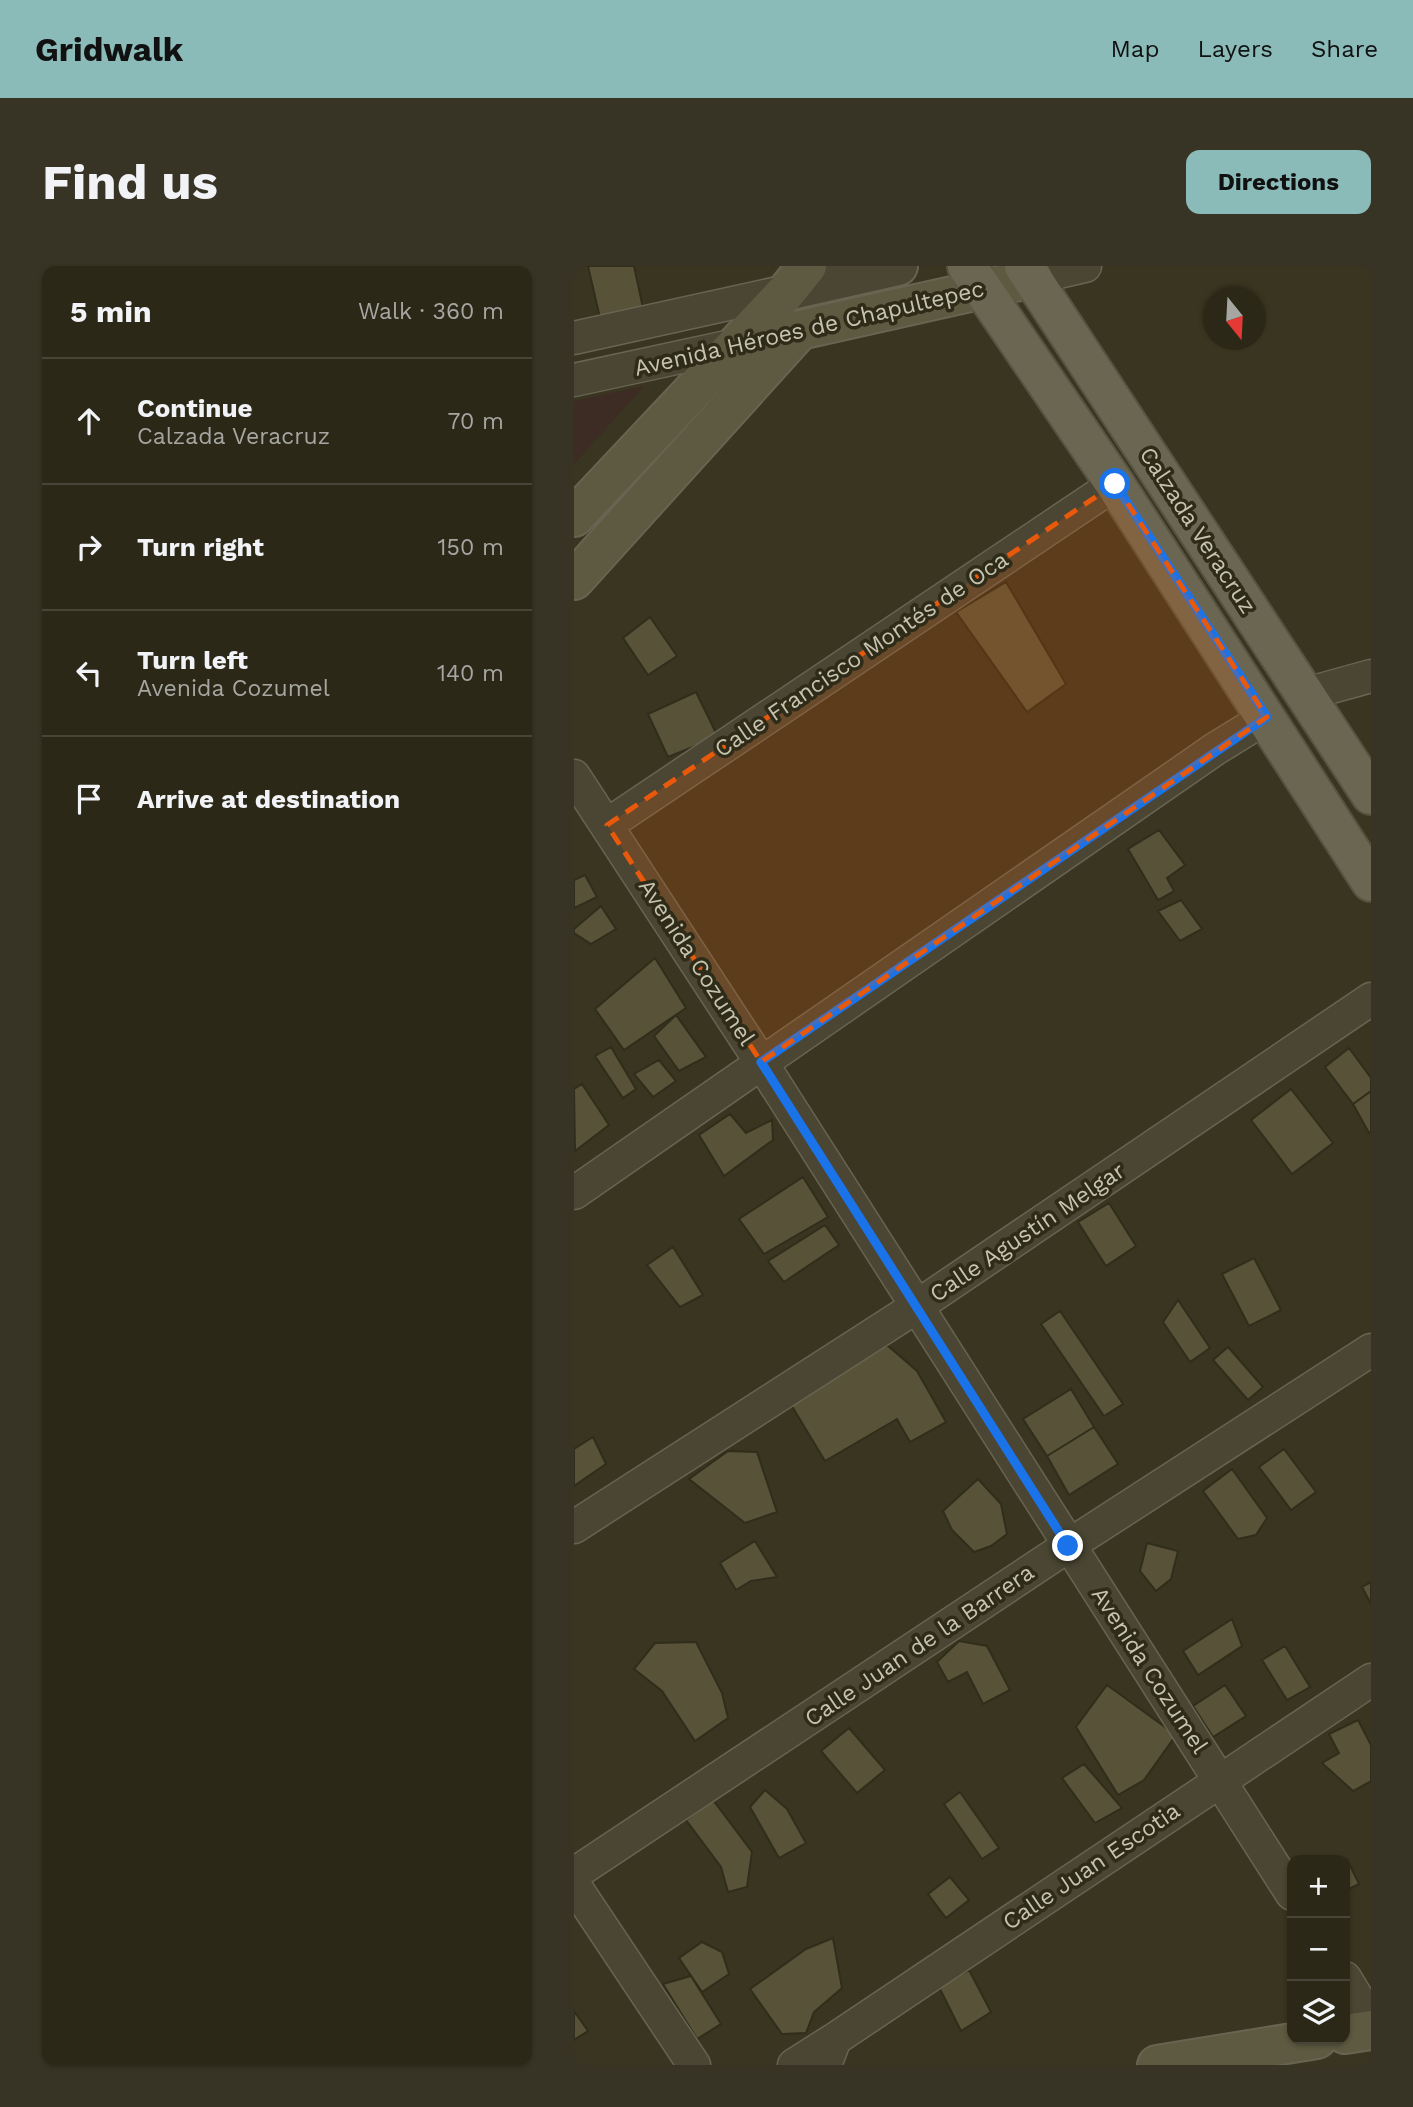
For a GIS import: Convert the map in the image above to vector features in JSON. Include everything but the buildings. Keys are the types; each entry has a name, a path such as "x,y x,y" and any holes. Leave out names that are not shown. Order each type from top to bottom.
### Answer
{"main road":[{"name":"Avenida Héroes de Chapultepec","path":"800,330 974,278 1028,272"},
{"name":"Calzada Veracruz","path":"1028,272 1371,795"},
{"path":"574,517 797,278"},
{"name":"Calzada Veracruz","path":"974,278 1115,484 1371,882"},
{"path":"574,580 800,330"},
{"path":"1350,2033 1371,2030"},
{"path":"1161,2065 1287,2044"}],"street":[{"name":"Avenida Héroes de Chapultepec","path":"574,338 797,278 898,266"},
{"name":"Avenida Héroes de Chapultepec","path":"1028,272 1085,266"},
{"name":"Avenida Héroes de Chapultepec","path":"574,380 800,330"},
{"name":"Calle Francisco Montés de Oca","path":"607,825 1115,484"},
{"path":"1306,694 1371,676"},
{"path":"574,1193 761,1062 1267,717"},
{"name":"Avenida Cozumel","path":"574,776 761,1062 1287,1886"},
{"name":"Calle Agustín Melgar","path":"574,1527 916,1307 1371,999"},
{"name":"Calle Juan de la Barrera","path":"574,1874 1068,1546 1371,1350"},
{"name":"Calle Juan Escotia","path":"794,2065 830,2052 1221,1779 1371,1679"},
{"path":"574,1885 694,2065"},
{"path":"1347,1981 1371,2021"}],"highlighted area":[{"path":"1115,484 1267,717 761,1062 607,825"}],"shaded area":[{"path":"644,386 574,464 574,401"}],"route":[{"path":"1068,1546 761,1062 1215,749 1267,717 1115,484"}]}
